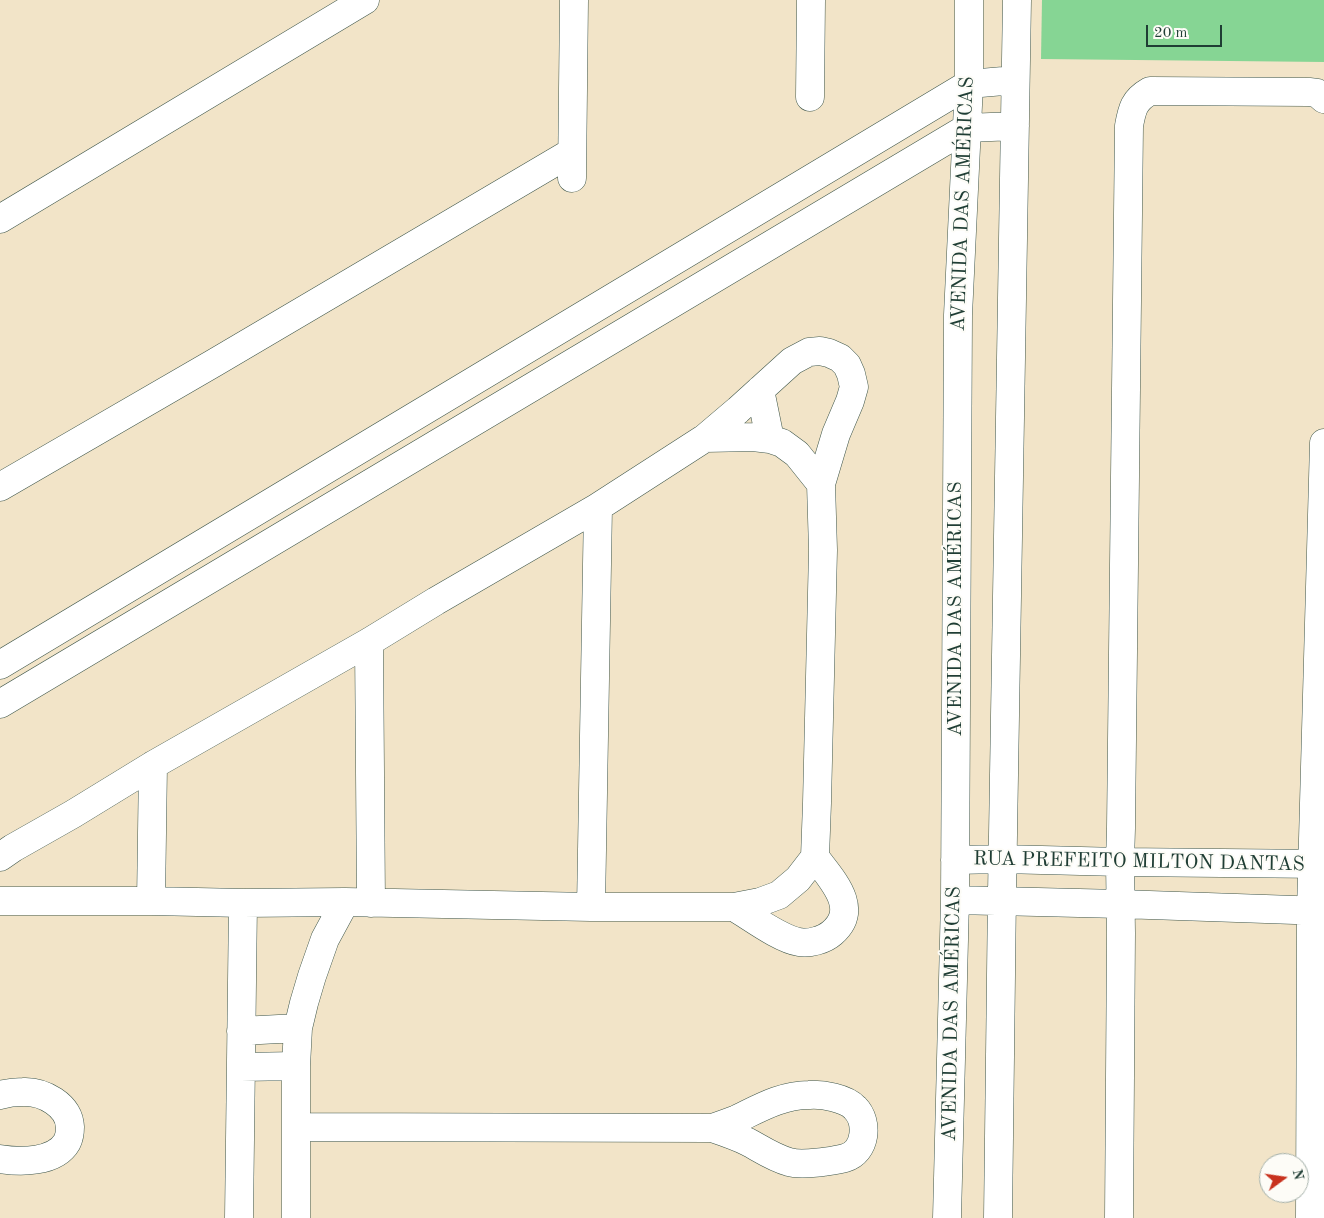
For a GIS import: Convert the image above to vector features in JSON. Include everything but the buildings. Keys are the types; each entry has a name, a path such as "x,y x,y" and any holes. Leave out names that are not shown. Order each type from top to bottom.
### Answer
{"street":[{"path":"0,219 365,0"},
{"path":"572,178 574,0"},
{"path":"810,96 811,0"},
{"name":"AVENIDA DAS AMÉRICAS","path":"947,1218 955,900 958,315 969,84 969,0"},
{"path":"998,1218 1002,859 1017,0"},
{"path":"0,665 969,84 1016,80"},
{"path":"1119,1218 1120,862 1129,126 1131,113 1135,104 1143,95 1150,92 1309,92 1317,93 1324,99"},
{"path":"0,704 967,128 1015,126"},
{"path":"0,487 572,152"},
{"path":"0,857 153,765 369,642 598,507 706,438 792,361 809,352 820,351 840,358 847,364 854,387 836,434 821,484 823,550 815,857 798,879 779,895 760,902 734,907 591,907 344,902 0,901"},
{"path":"760,390 770,439"},
{"path":"706,438 753,437 770,439 786,446 797,454 821,484"},
{"path":"1310,1218 1318,911 1317,858 1324,443"},
{"path":"591,907 598,507"},
{"path":"369,642 372,903"},
{"path":"150,901 153,765"},
{"path":"734,907 793,940 806,942 829,936 840,924 844,914 844,904 835,884 815,857"},
{"name":"RUA PREFEITO MILTON DANTAS","path":"955,860 1002,859 1120,862 1317,858"},
{"path":"778,933 779,895"},
{"name":"RUA PREFEITO MILTON DANTAS","path":"955,900 1318,911"},
{"path":"296,1218 296,1066 298,1028 304,1003 325,940 344,902"},
{"path":"239,1218 243,903"},
{"path":"242,1031 298,1028"},
{"path":"241,1067 296,1066"},
{"path":"0,1095 25,1091 51,1099 67,1115 70,1133 67,1142 60,1150 48,1157 16,1161 0,1159"},
{"path":"296,1126 712,1128 734,1135 788,1162 800,1163 846,1158 859,1149 863,1138 862,1117 855,1108 837,1098 824,1095 789,1097 712,1128"}],"green space":[{"path":"1042,0 1324,0 1324,62 1041,59"}]}
